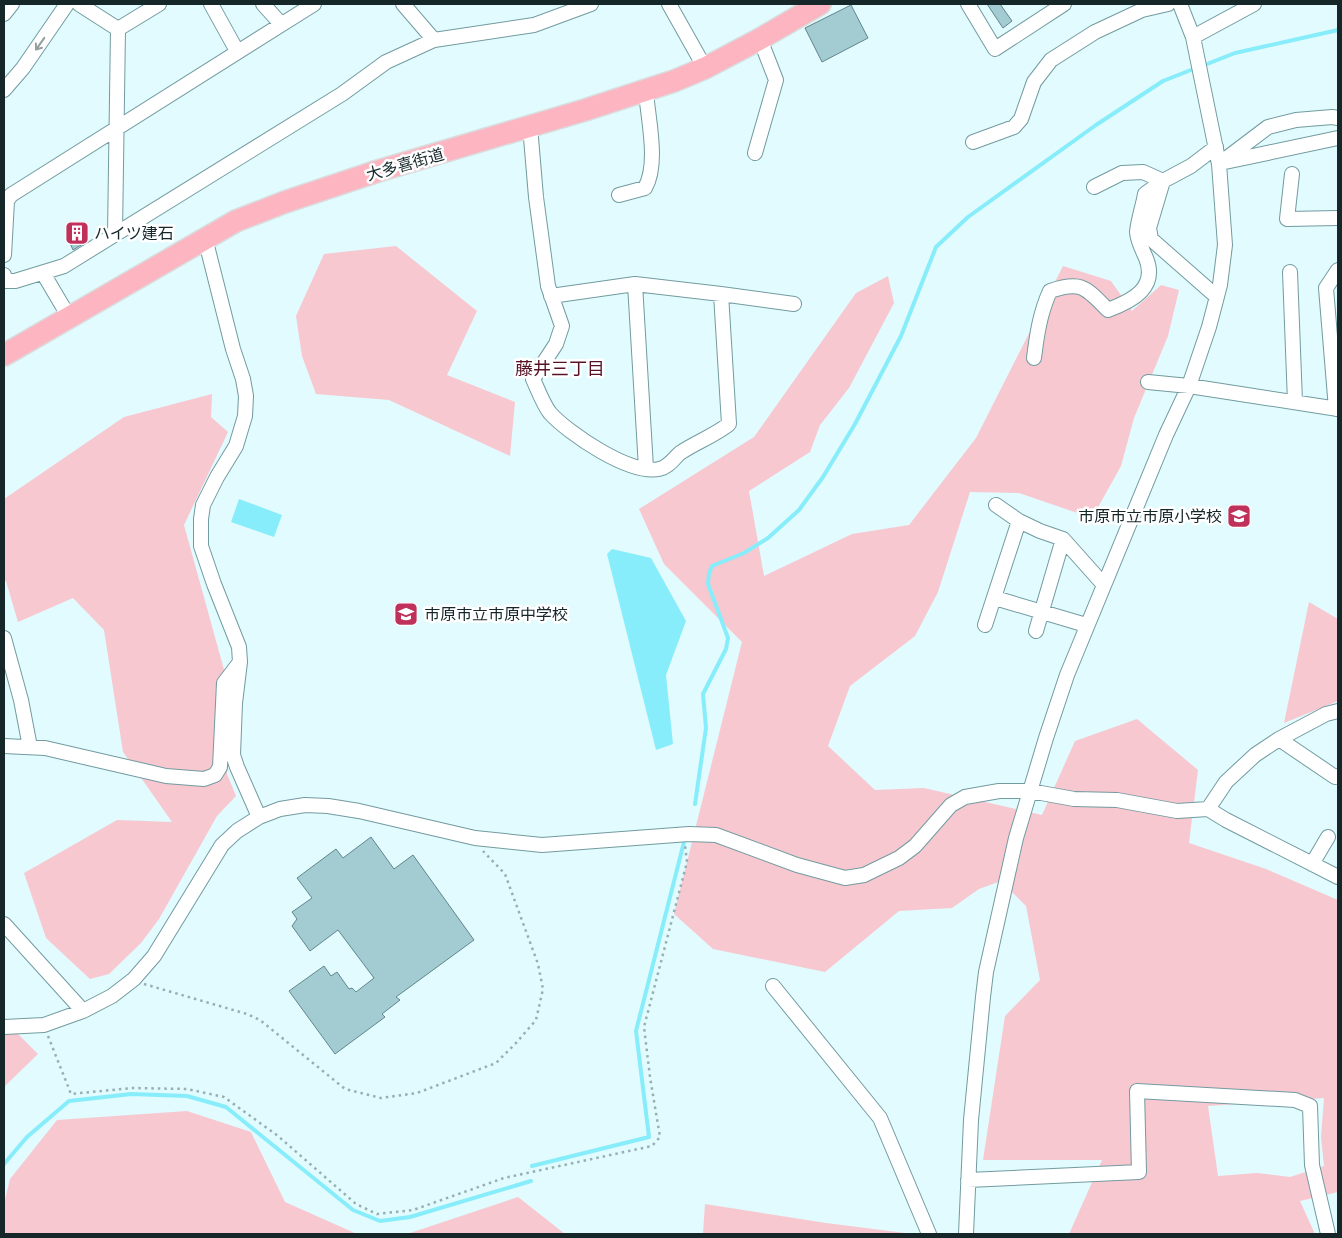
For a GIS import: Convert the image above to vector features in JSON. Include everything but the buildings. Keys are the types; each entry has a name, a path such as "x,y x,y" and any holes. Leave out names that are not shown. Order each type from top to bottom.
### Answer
{"highway":[{"name":"大多喜街道","path":"4,355 236,221 285,202 378,171 646,92 705,68 820,4"}],"street":[{"path":"4,14 12,4"},
{"path":"4,90 23,68 67,4"},
{"path":"79,4 118,29"},
{"path":"118,29 159,4"},
{"path":"211,4 238,51"},
{"path":"263,4 282,24"},
{"path":"4,255 7,201 11,195 314,4"},
{"path":"403,4 434,40"},
{"path":"4,275 5,281 15,281 64,266 342,94 386,62 434,40 534,25 591,4"},
{"path":"669,4 705,68"},
{"path":"968,4 995,49 1064,4"},
{"path":"973,142 1014,127 1021,119 1034,82 1051,60 1095,32 1142,10 1168,4"},
{"path":"966,1234 971,1120 976,1055 986,972 1016,838 1066,675 1166,435 1189,386 1217,297 1225,245 1219,164 1193,37 1180,4"},
{"path":"1193,37 1254,4"},
{"path":"115,234 118,29"},
{"path":"755,153 776,80 760,39"},
{"path":"619,194 645,188 650,180 652,157 646,92"},
{"path":"1219,164 1268,127 1296,120 1338,118"},
{"path":"530,126 536,197 548,286 562,326 556,344 534,379 548,411 564,428 622,463 634,468 658,469 669,464 680,454 719,432 729,424 720,294"},
{"path":"1219,164 1338,138"},
{"path":"1034,358 1041,316 1050,291 1066,286 1080,286 1092,294 1108,310 1122,305 1139,294 1149,281 1148,263 1137,234 1145,194 1191,166 1216,147"},
{"path":"1094,187 1122,173 1143,172 1164,181"},
{"path":"1292,174 1287,219 1338,218"},
{"path":"1164,181 1149,228 1151,239 1217,297"},
{"path":"206,238 246,396 245,416 236,446 216,477 203,505 201,546 239,647 240,662 235,703 233,755 259,816"},
{"path":"1148,382 1189,386 1337,409 1326,288 1338,270"},
{"path":"1290,272 1295,402"},
{"path":"43,273 69,317"},
{"path":"551,296 635,284 794,304"},
{"path":"635,284 646,468"},
{"path":"996,505 1019,521 1063,538 1104,585"},
{"path":"985,625 1019,521"},
{"path":"1036,631 1063,538"},
{"path":"995,598 1086,625"},
{"path":"4,638 21,700 30,747"},
{"path":"4,746 45,748 166,776 204,779 215,775 220,767 224,683 228,675 240,662"},
{"path":"1208,809 1226,782 1254,755 1279,739 1326,714 1338,711"},
{"path":"1279,739 1335,777 1338,776"},
{"path":"4,1027 44,1024 83,1011 112,996 134,979 154,956 222,845 237,831 259,816 280,809 305,805 328,806 359,811 476,838 542,844 683,834 716,835 797,865 845,878 864,875 899,858 915,846 952,805 966,797 999,790 1030,791 1074,799 1117,800 1177,811 1208,809 1338,877"},
{"path":"1312,864 1328,837"},
{"path":"4,924 83,1011"},
{"path":"773,986 880,1118 930,1234"},
{"path":"968,1180 1139,1172 1137,1091 1295,1100 1310,1106 1312,1164 1328,1234"}],"path":[{"path":"44,1024 71,1094 132,1088 187,1089 224,1097 278,1136 356,1204 377,1214 414,1210 504,1178 652,1146 660,1137 644,1027 688,862 683,834"},
{"path":"148,986 247,1014 260,1020 345,1089 381,1098 418,1093 496,1063 536,1020 543,989 538,964 505,874 482,850 476,838"}],"shaded area":[{"path":"396,246 477,311 447,375 515,402 510,456 389,400 316,394 302,356 296,316 324,254"},
{"path":"1063,266 1111,281 1132,311 1161,285 1179,290 1168,336 1134,418 1121,466 1092,518 1019,493 970,492 938,592 915,636 850,686 828,746 875,790 924,788 1042,815 1075,741 1137,719 1198,770 1189,843 1266,869 1338,900 1338,1192 1300,1201 1315,1234 1069,1234 1102,1160 983,1160 1005,1016 1040,980 1026,906 1001,881 979,889 952,908 899,911 825,972 713,949 674,914 742,642 664,564 639,509 754,437 856,293 888,276 894,303 849,388 820,425 810,452 749,491 764,576 852,534 909,525 976,438","holes":["1324,1098 1321,1137 1324,1166 1290,1177 1257,1173 1218,1176 1208,1106"]},
{"path":"212,394 211,417 228,432 184,525 231,695 227,774 236,796 217,816 159,919 141,943 109,974 90,979 46,938 24,873 117,820 172,822 123,752 104,630 73,598 18,622 6,581 4,581 4,499 124,417"},
{"path":"1309,602 1338,619 1338,701 1284,723"},
{"path":"4,1020 38,1054 4,1087"},
{"path":"187,1111 251,1132 285,1202 357,1234 4,1234 4,1204 10,1179 57,1120"},
{"path":"518,1197 565,1234 407,1234"},
{"path":"705,1204 826,1223 913,1234 703,1234"}],"water":[{"path":"239,499 282,515 274,537 231,522"},
{"path":"612,549 651,558 686,621 666,675 673,744 656,750 607,554"}],"waterway":[{"path":"1202,66 1235,53 1338,30"},
{"path":"695,804 706,728 703,694 726,649 728,638 708,584 712,566 744,553 768,538 799,510 823,477 855,424 901,336 936,247 968,217 1096,125 1163,81 1196,68"},
{"path":"532,1166 649,1137 636,1031 684,842"},
{"path":"4,1164 27,1137 69,1101 131,1094 187,1096 226,1107 353,1210 380,1221 410,1217 531,1181"}],"place":[{"name":"ハイツ建石","path":"77,233"},
{"name":"市原市立市原小学校","path":"1239,516"},
{"name":"市原市立市原中学校","path":"406,614"}],"district":[{"name":"藤井三丁目","path":"560,369"}]}
